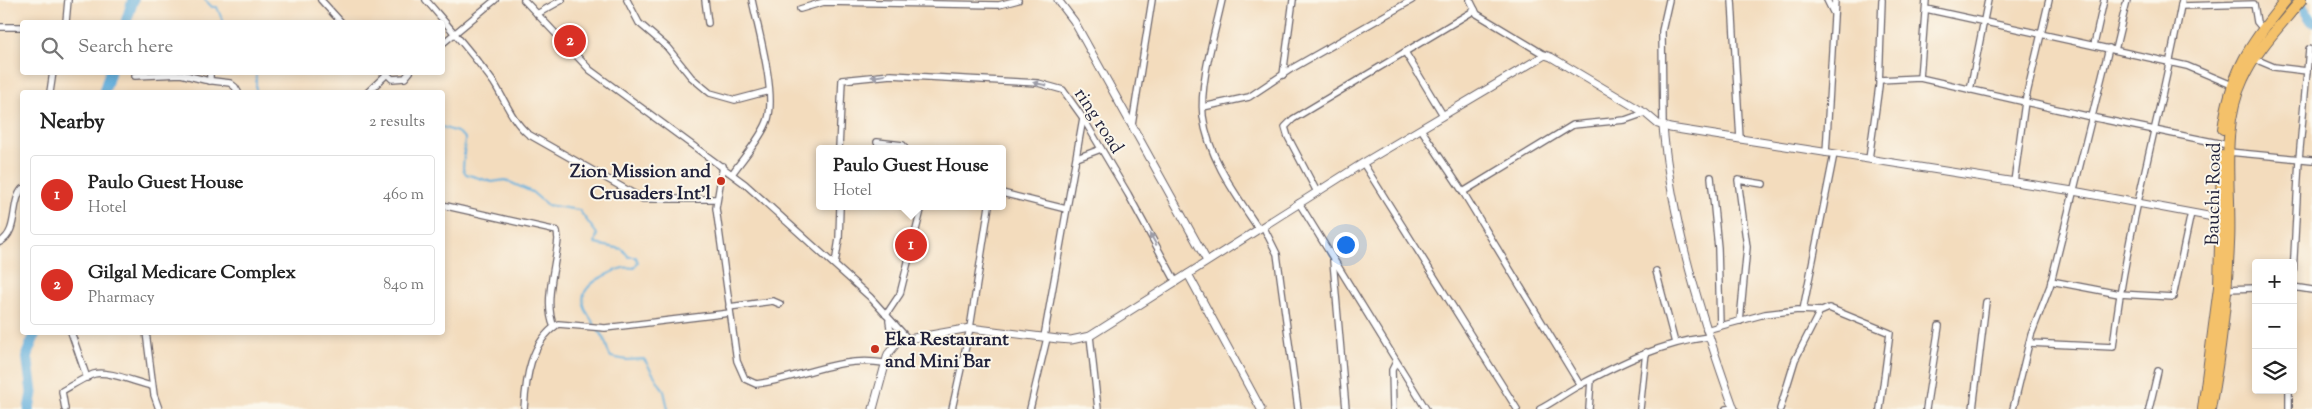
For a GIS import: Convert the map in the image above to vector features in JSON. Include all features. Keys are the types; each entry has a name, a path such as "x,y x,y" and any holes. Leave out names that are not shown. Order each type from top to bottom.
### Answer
{"highway":[{"name":"Bauchi Road","path":"2210,409 2223,334 2227,289 2225,114 2232,85 2244,57 2264,27 2286,0"},
{"name":"Bauchi Road","path":"2226,148 2238,90 2254,59 2301,0"},
{"name":"Bauchi Road","path":"2203,409 2226,220"}],"street":[{"path":"66,20 68,0"},
{"path":"321,0 339,20"},
{"path":"426,0 442,20"},
{"path":"445,42 495,0"},
{"path":"524,0 590,70 723,166 835,264 908,339"},
{"path":"537,14 562,0"},
{"path":"627,0 639,22 667,47 691,77 710,93 735,100 769,91"},
{"path":"705,0 708,23"},
{"path":"732,174 768,120 769,91 752,0"},
{"path":"800,9 824,2 999,5 1018,0"},
{"path":"1058,0 1074,21 1208,261"},
{"path":"1132,125 1152,0"},
{"path":"1222,0 1203,93 1203,117 1212,148 1227,180 1277,254 1298,409"},
{"path":"1283,75 1293,0"},
{"path":"1203,107 1249,97 1283,75 1412,0"},
{"path":"1470,0 1476,14 1645,113 1663,127 2073,191 2226,220"},
{"path":"1669,0 1662,30 1663,127 1673,202 1707,334 1731,408"},
{"path":"1732,0 1740,139"},
{"path":"1827,0 1833,12"},
{"path":"1803,310 1830,153 1833,12 1835,0"},
{"path":"1869,159 1879,80 1882,0"},
{"path":"1920,78 1926,0"},
{"path":"1970,90 1988,0"},
{"path":"2014,182 2025,102 2049,0"},
{"path":"2094,45 2104,0"},
{"path":"2013,409 2029,343 2051,281 2091,118 2127,0"},
{"path":"2029,343 2113,347 2119,294 2137,203 2170,62 2181,3 2254,4 2257,22 2264,27"},
{"path":"1926,9 1984,20 2188,66 2232,85"},
{"path":"1317,192 1288,137 1285,126 1293,119 1475,10"},
{"path":"445,23 479,64 506,103 516,122 528,134 644,199 716,200"},
{"path":"0,27 20,27"},
{"path":"2294,259 2299,159 2309,48"},
{"path":"1405,52 1443,115"},
{"path":"873,409 884,363 893,347 908,339 955,329 970,328 1071,340 1090,336 1363,163 1545,55"},
{"path":"2254,59 2274,67 2307,71"},
{"path":"50,90 53,75"},
{"path":"135,76 158,75"},
{"path":"185,75 210,81 230,83 237,90"},
{"path":"210,75 210,81"},
{"path":"370,90 385,75"},
{"path":"387,75 392,79 399,79 405,75"},
{"name":"ring road","path":"839,145 842,80 892,75 1038,83 1063,90 1083,118 1176,282"},
{"path":"1879,80 1920,78 2226,148 2312,160"},
{"path":"1463,192 1573,125 1625,120 1645,113"},
{"path":"1030,409 1046,338 1066,209 1083,118"},
{"path":"1421,129 1463,192 1580,385"},
{"path":"877,142 903,145"},
{"path":"1077,158 1101,149"},
{"path":"1363,163 1517,409"},
{"path":"723,166 716,200 736,362 745,379 752,384 761,384 852,361 884,363"},
{"path":"1711,177 1718,248 1720,326"},
{"path":"1740,321 1746,247 1738,180 1763,184"},
{"path":"0,242 8,235 20,194"},
{"path":"1006,194 1066,209"},
{"path":"1299,203 1426,409"},
{"path":"445,206 557,231 558,244 550,301 550,318 554,327"},
{"path":"835,264 839,239 840,210"},
{"path":"893,347 887,317 900,294 921,210"},
{"path":"952,409 970,328 988,210"},
{"path":"2051,281 2119,294 2173,297 2191,213"},
{"path":"1333,259 1346,409"},
{"path":"1656,271 1675,343"},
{"path":"1188,274 1261,409"},
{"path":"2227,289 2252,288"},
{"path":"2297,288 2312,290"},
{"path":"524,409 529,368 535,351 554,327 563,324 589,328 605,328 730,310 773,301 780,304"},
{"path":"1973,409 1986,302"},
{"path":"1544,408 1580,385 1646,352 1707,334 1720,326 1765,314 1803,310 1820,311 1829,308 1836,309 1890,333 1880,409"},
{"path":"1780,409 1795,360 1820,311"},
{"path":"1926,409 1939,326"},
{"path":"73,335 86,378"},
{"path":"144,335 152,386 159,409"},
{"path":"1090,336 1098,409"},
{"path":"1640,409 1646,352"},
{"path":"1393,409 1392,370 1396,362"},
{"path":"2149,409 2158,371"},
{"path":"65,409 62,390 92,374 104,372 152,386"},
{"path":"1588,409 1591,380"},
{"path":"2289,394 2289,409"}],"waterway":[{"path":"127,20 133,0"},
{"path":"205,0 212,7 217,7 222,20"},
{"path":"2298,0 2312,21"},
{"path":"105,90 109,75"},
{"path":"256,75 256,90"},
{"path":"445,128 457,132 465,138 463,169 466,174 492,182 505,180 532,192 547,205 579,210 597,234 595,244 622,249 629,257 636,257 638,262 634,268 618,269 592,283 586,290 583,298 584,305 604,339 611,357 627,360 644,359 664,391 668,409"},
{"path":"29,409 32,393 27,354 35,335"}],"place":[{"name":"Gilgal Medicare Complex","path":"570,41"},
{"name":"Zion Mission and Crusaders Int'l","path":"721,181"},
{"name":"Paulo Guest House","path":"911,245"},
{"name":"Eka Restaurant and Mini Bar","path":"875,349"}]}
